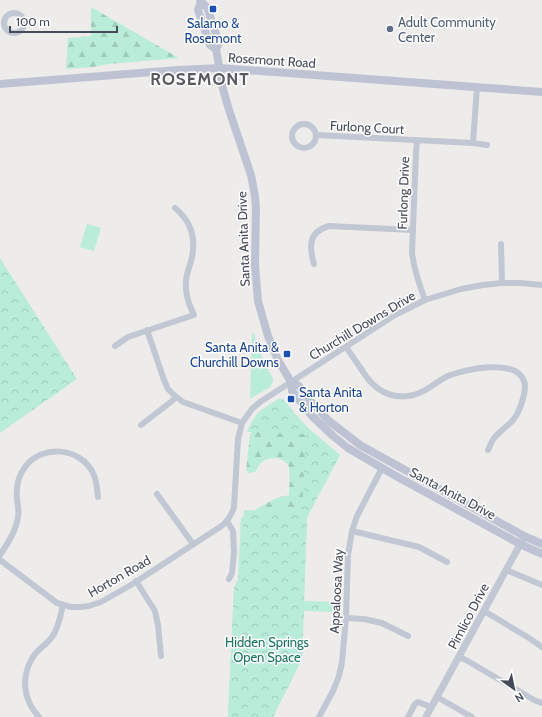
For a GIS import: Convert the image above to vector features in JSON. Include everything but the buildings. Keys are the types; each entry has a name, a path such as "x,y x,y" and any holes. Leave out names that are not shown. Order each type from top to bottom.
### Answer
{"main road":[{"name":"Santa Anita Drive","path":"201,1 207,7 216,31 219,43 216,50 225,99 251,175 255,196 254,265 258,301 268,336 278,360 291,382 292,391 312,416 348,448 520,544 542,554"},
{"name":"Rosemont Road","path":"0,84 170,70 219,68 542,92"},
{"name":"Santa Anita Drive","path":"291,382 299,386 329,421 360,445 524,536 542,544"}],"street":[{"path":"473,143 476,87"},
{"name":"Furlong Court","path":"304,124 312,127 315,130 316,135 316,140 313,144 305,148 298,147 296,145 292,137 292,133 299,125 304,124"},
{"name":"Furlong Court","path":"316,135 417,140"},
{"name":"Furlong Drive","path":"425,300 414,266 412,253 417,140 487,145"},
{"path":"115,346 128,337 194,315 186,289 186,281 193,253 193,237 186,220 175,208"},
{"path":"314,264 310,253 310,243 318,230 324,227 413,230"},
{"path":"501,244 502,283"},
{"name":"Churchill Downs Drive","path":"291,382 395,315 425,300 461,289 483,285 502,283 542,285"},
{"path":"147,330 164,380 168,389 176,397 183,402 242,423"},
{"path":"346,347 372,384 383,392 395,396 406,397 417,394 447,376 461,371 487,367 512,370 519,373 525,382 519,412 513,421 495,437 488,450"},
{"path":"229,579 232,573 234,552 233,531 227,521 232,514 234,507 238,439 242,423 252,408 291,382"},
{"path":"141,425 176,397"},
{"path":"0,555 11,538 17,524 19,508 16,492 18,480 24,467 35,458 46,452 58,451 68,452 76,456 88,465 93,472 96,480 98,497"},
{"name":"Appaloosa Way","path":"319,717 340,674 346,618 348,555 352,531 357,516 382,468"},
{"path":"157,494 193,544"},
{"name":"Horton Road","path":"0,560 57,603 80,608 97,604 136,581 227,521"},
{"path":"352,531 419,547 447,562"},
{"name":"Pimlico Drive","path":"426,717 524,536"},
{"path":"506,570 542,586"},
{"path":"136,581 155,611 161,656"},
{"path":"39,717 30,704 27,695 25,685 26,675 28,666 34,655 52,638 56,630 63,605"},
{"path":"484,611 542,647"},
{"path":"346,618 364,619 382,624 408,636"},
{"path":"459,657 534,700 542,703"},
{"path":"437,697 472,717"},
{"path":"408,717 415,704 418,702 431,707"}],"green space":[{"path":"91,7 179,58 66,69 68,38 91,36"},
{"path":"87,224 101,228 94,251 80,247"},
{"path":"0,258 77,379 0,433"},
{"path":"252,333 254,333 259,351 273,379 270,387 250,399"},
{"name":"Hidden Springs Open Space","path":"278,399 285,401 307,427 340,455 307,517 304,601 337,602 336,612 304,611 302,659 273,717 228,717 234,587 240,583 244,510 302,512 306,434 247,432 259,412"},
{"name":"Hidden Springs Open Space","path":"253,430 313,432 340,455 307,517 302,659 280,703 228,717 234,587 238,579 241,518 276,498 289,495 289,467 283,460 275,458 267,459 259,465 255,472 248,473 246,470 250,435"}],"place":[{"name":"Salamo & Rosemont","path":"213,9"},
{"name":"Adult Community Center","path":"390,29"},
{"name":"Santa Anita & Churchill Downs","path":"287,354"},
{"name":"Santa Anita & Horton","path":"291,399"}],"district":[{"name":"ROSEMONT","path":"200,79"}]}
